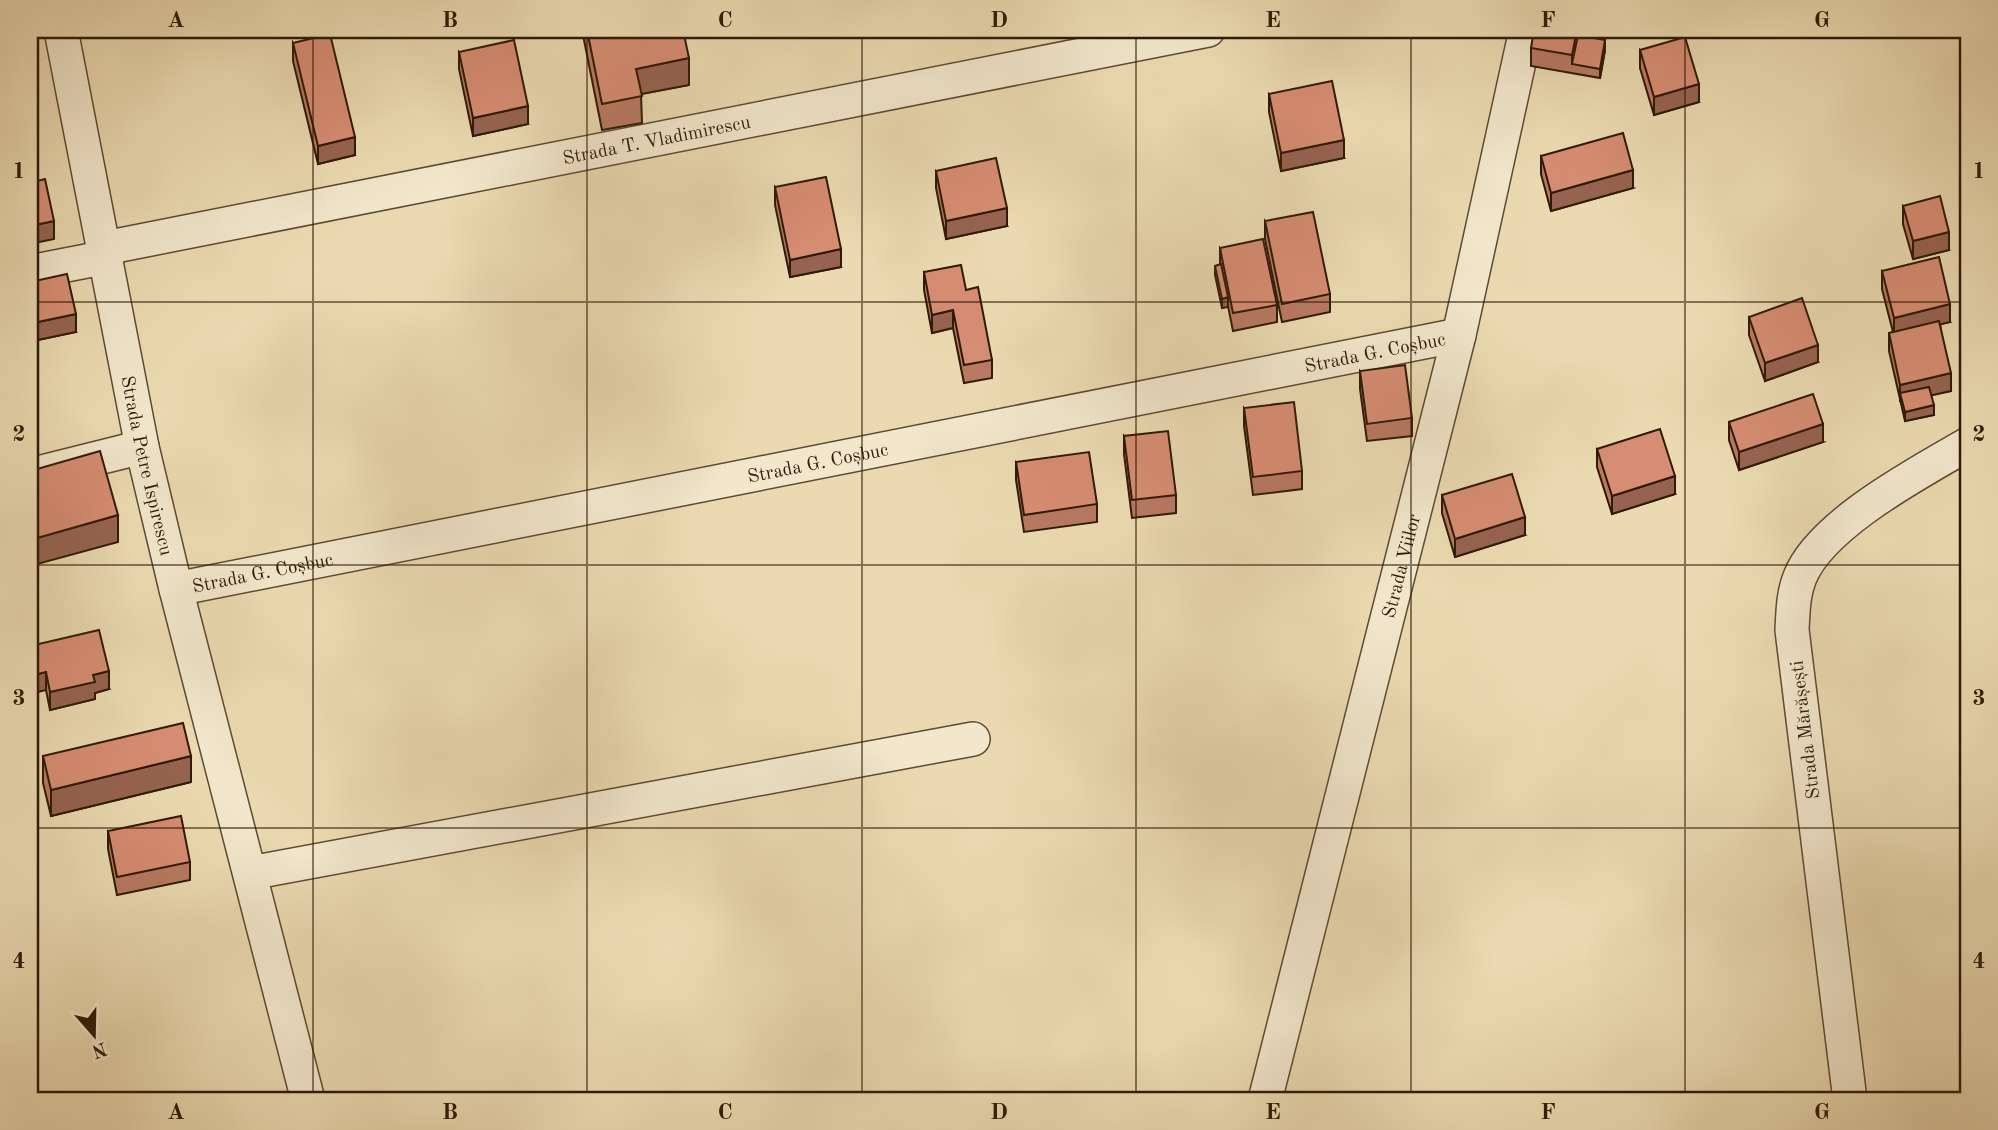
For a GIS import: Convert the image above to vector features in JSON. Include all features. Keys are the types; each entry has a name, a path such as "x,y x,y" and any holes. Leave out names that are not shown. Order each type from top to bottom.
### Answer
{"street":[{"name":"Strada Petre Ispirescu","path":"61,30 142,447 308,1100"},
{"name":"Strada T. Vladimirescu","path":"30,272 106,253 1208,30"},
{"name":"Strada Viilor","path":"1265,1100 1459,335 1526,30"},
{"name":"Strada G. Coșbuc","path":"176,589 1459,335"},
{"name":"Strada Mărășești","path":"1850,1100 1792,630 1794,596 1800,575 1814,553 1833,533 1895,486 1968,444"},
{"path":"30,475 142,447"},
{"path":"250,873 973,739"}],"building":[{"path":"587,30 683,30 689,58 636,69 642,96 602,104"},
{"path":"1534,30 1577,30 1572,55 1531,48"},
{"path":"330,34 355,137 318,146 293,43"},
{"path":"1578,35 1605,40 1600,69 1572,64"},
{"path":"1685,37 1699,84 1654,97 1640,50"},
{"path":"514,40 528,106 473,118 459,52"},
{"path":"1332,81 1344,140 1281,153 1269,94"},
{"path":"1623,133 1633,170 1551,193 1541,156"},
{"path":"996,158 1007,208 946,221 936,171"},
{"path":"826,177 841,249 790,260 775,187"},
{"path":"45,179 54,221 30,226 30,183"},
{"path":"1940,196 1949,232 1913,241 1903,206"},
{"path":"1313,212 1330,294 1282,304 1265,221"},
{"path":"1263,239 1277,305 1233,313 1220,248"},
{"path":"1939,257 1950,304 1894,318 1882,271"},
{"path":"1221,264 1228,297 1222,299 1215,266"},
{"path":"961,265 966,290 978,287 992,360 964,365 953,310 932,315 924,272"},
{"path":"67,274 76,314 33,323 30,282"},
{"path":"1802,298 1818,345 1765,363 1749,317"},
{"path":"1939,321 1951,373 1900,385 1889,333"},
{"path":"1405,365 1412,418 1367,424 1360,371"},
{"path":"1929,387 1934,405 1905,412 1900,393"},
{"path":"1813,394 1823,424 1739,452 1729,422"},
{"path":"1294,402 1302,471 1253,477 1244,408"},
{"path":"1660,429 1675,476 1612,496 1597,449"},
{"path":"1168,431 1176,495 1132,500 1124,436"},
{"path":"100,451 118,515 30,540 30,471"},
{"path":"1089,452 1097,504 1024,515 1016,462"},
{"path":"1512,474 1525,517 1455,539 1442,495"},
{"path":"99,630 109,671 93,675 95,682 50,692 46,672 30,676 30,646"},
{"path":"183,723 191,756 51,790 43,756"},
{"path":"181,816 190,862 117,877 108,831"}]}
